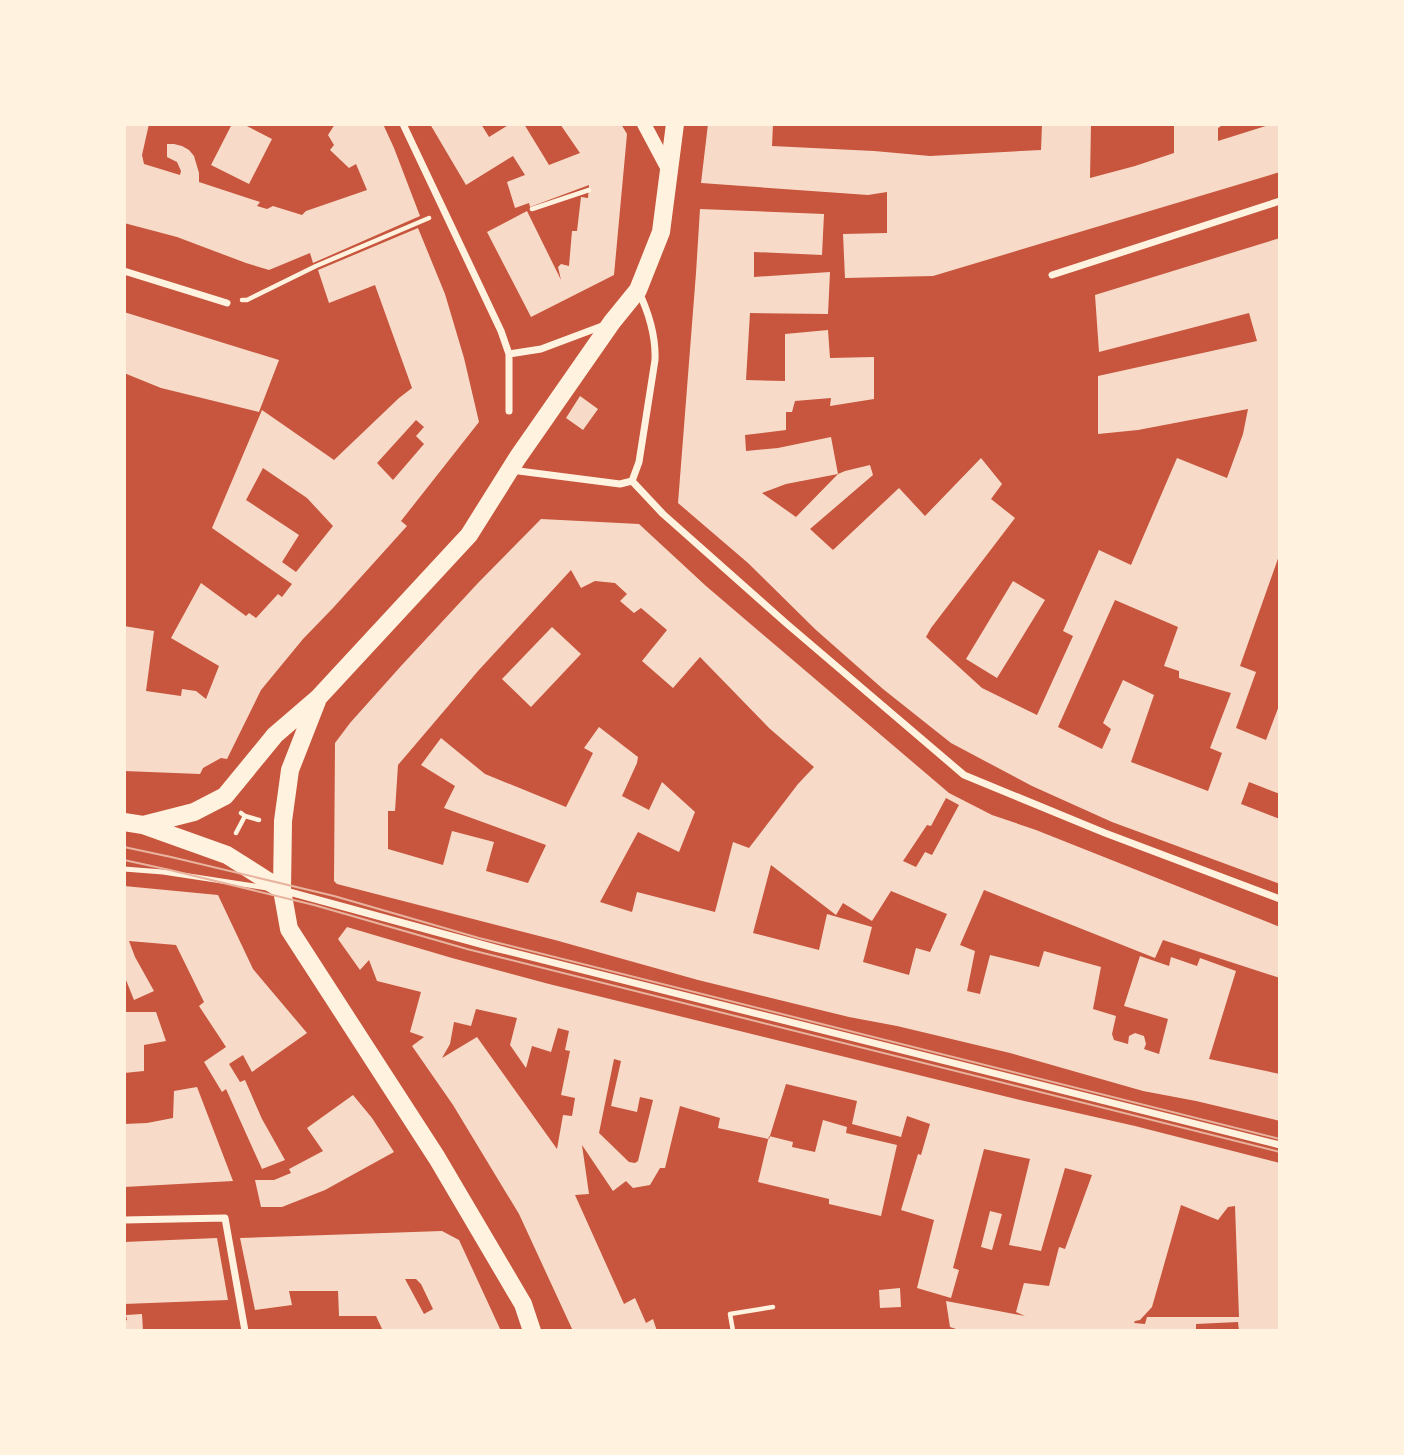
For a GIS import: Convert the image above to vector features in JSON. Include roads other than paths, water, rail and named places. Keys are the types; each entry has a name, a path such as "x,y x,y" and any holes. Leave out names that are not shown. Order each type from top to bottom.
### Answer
{"main road":[{"path":"644,124 669,170"},
{"path":"143,825 194,812 225,796 275,735 318,698 469,535 510,470 612,322 638,290 661,232 675,124"},
{"path":"318,698 290,770 283,821 282,890 289,929 437,1158 523,1304 532,1331"},
{"path":"124,822 143,825 227,855 282,890"}],"street":[{"path":"403,124 501,331 509,355 509,411"},
{"path":"1052,275 1280,201"},
{"path":"124,271 227,303"},
{"path":"632,481 639,462 656,343 648,309 638,290"},
{"path":"509,355 541,349 612,322"},
{"path":"510,470 620,484 632,481"},
{"path":"632,481 663,514 964,775 1105,834 1280,899"},
{"path":"282,890 495,948 1280,1145"},
{"path":"124,1220 225,1218 244,1331"}],"lane":[{"path":"124,869 282,890"}],"tram line":[{"path":"124,847 334,896 479,938 1280,1139"},
{"path":"124,860 314,905 467,949 1280,1152"}]}
